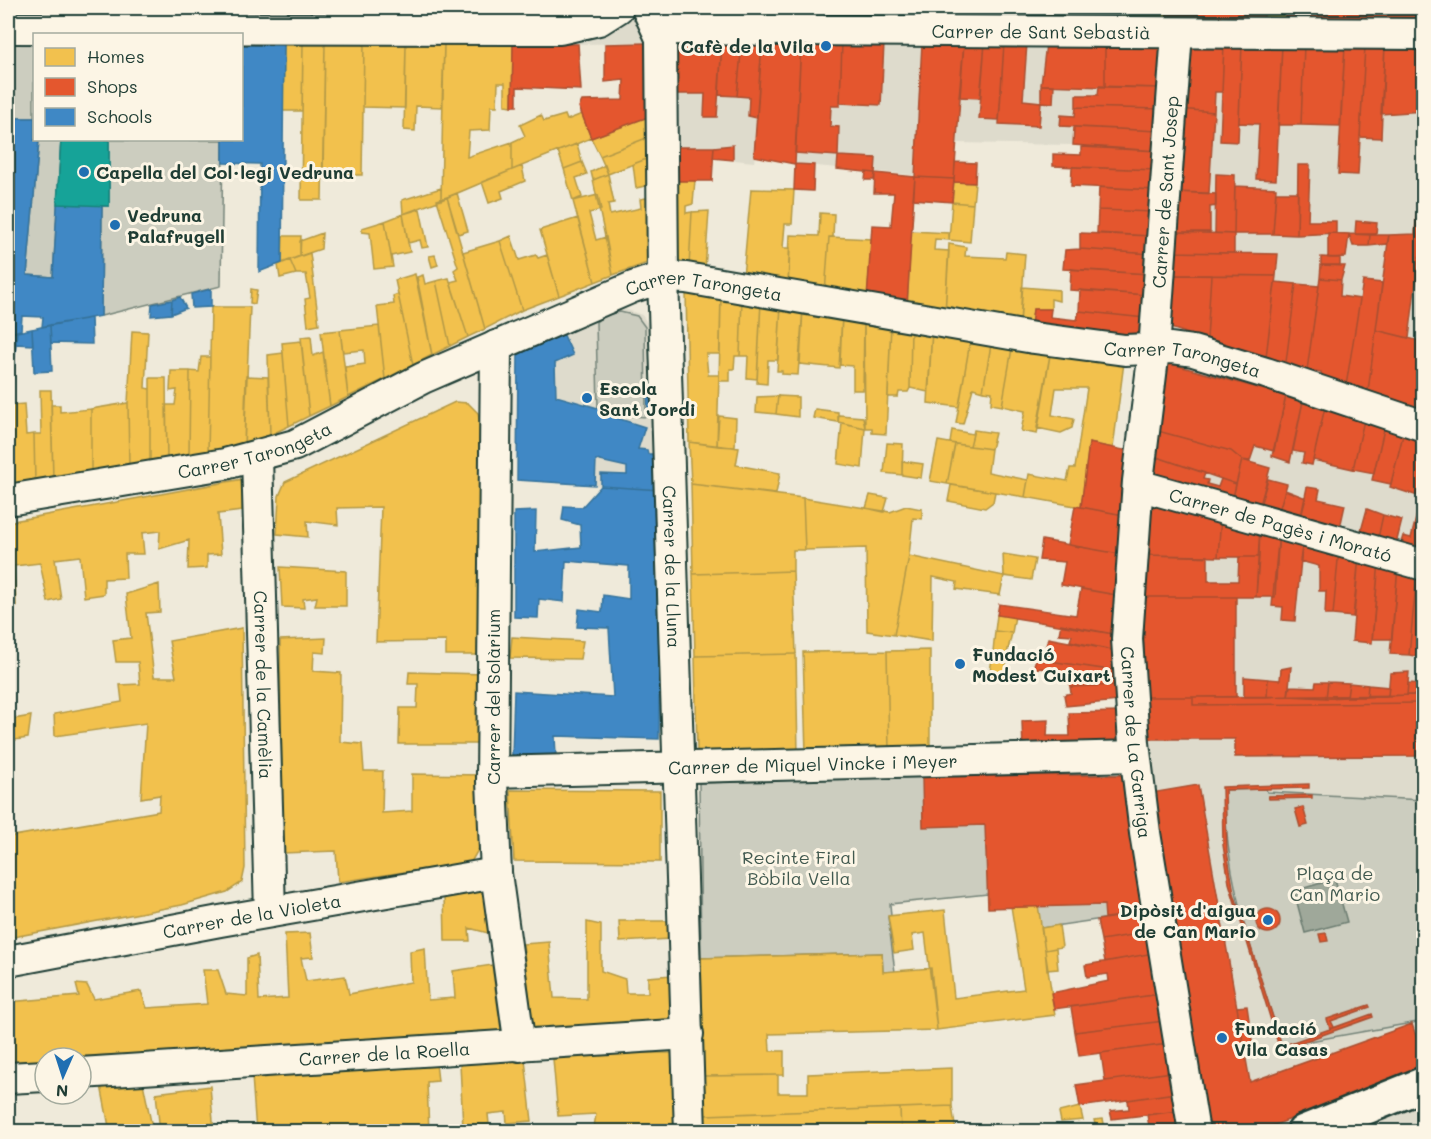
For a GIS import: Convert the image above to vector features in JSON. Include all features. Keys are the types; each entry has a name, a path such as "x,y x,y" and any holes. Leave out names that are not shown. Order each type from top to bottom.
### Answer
{"street":[{"path":"8,28 539,29 588,16 599,20 618,8"},
{"name":"Carrer de Sant Sebastià","path":"653,18 1177,33 1424,34"},
{"name":"Carrer de la Lluna","path":"653,18 664,147 663,277 681,766 690,1131"},
{"name":"Carrer de Sant Josep","path":"1154,350 1177,33"},
{"name":"Carrer Tarongeta","path":"8,500 257,457 295,445 423,378 633,287 663,277 686,278 1034,338 1125,350 1171,348 1193,351 1424,426"},
{"name":"Carrer del Solàrium","path":"496,346 492,772 496,873 520,1046"},
{"name":"Carrer de La Garriga","path":"1154,350 1138,484 1127,639 1135,756 1145,833 1194,1131"},
{"name":"Carrer de la Camèlia","path":"257,457 270,912"},
{"name":"Carrer de Pagès i Morató","path":"1138,484 1424,565"},
{"name":"Carrer de Miquel Vincke i Meyer","path":"492,772 1135,756"},
{"name":"Carrer de la Violeta","path":"8,961 496,873"},
{"name":"Carrer de la Roella","path":"93,1072 687,1034"},
{"path":"8,1078 33,1077"},
{"path":"1304,1131 1424,1084"}],"shaded area":[{"path":"586,8 1423,8 1423,1131 1181,1131 1131,777 1158,151 1073,145 956,143 954,179 795,164 755,156 754,162 713,158 713,147 664,147 647,43 578,44 578,19"},
{"name":"Escola Sant Jordi","path":"622,308 642,315 655,335 660,490 517,480 518,355 521,351"},
{"path":"1335,879 1347,922 1305,933 1294,891"}],"green space":[{"path":"10,42 33,43 33,118 8,118"},
{"path":"39,141 61,141 53,277 27,275"},
{"path":"109,141 223,141 221,286 101,316 102,206 109,206"},
{"path":"620,312 637,316 645,327 646,417 604,414 605,410 598,408 596,322 605,315"},
{"name":"Recinte Firal Bòbila Vella","path":"1126,775 1150,912 1041,928 1037,905 988,894 890,904 891,916 888,917 895,972 883,972 882,953 701,958 699,783 922,776"},
{"name":"Plaça de Can Mario","path":"1266,789 1267,792 1423,800 1423,1021 1282,1046 1235,889 1226,824 1225,790"}],"building: Homes":[{"path":"1119,8 1167,8 1167,22 1118,23"},
{"path":"1264,8 1285,8 1285,23 1264,23"},
{"path":"284,43 303,43 302,111 283,111"},
{"path":"303,43 325,43 322,200 301,200"},
{"path":"325,43 364,44 362,175 323,175"},
{"path":"364,44 406,44 405,108 363,107"},
{"path":"406,44 444,44 442,107 416,106 415,131 404,130"},
{"path":"444,44 513,45 512,106 505,105 505,83 498,83 497,106 491,106 490,130 469,131 467,157 512,142 512,170 441,200"},
{"path":"582,114 591,138 512,170 512,142 525,136 520,125 541,115 544,121 565,115 567,120"},
{"path":"648,117 649,137 600,156 591,138"},
{"path":"649,137 649,158 608,174 600,156"},
{"path":"577,144 582,162 564,169 558,151"},
{"path":"649,158 650,185 636,188 633,164"},
{"path":"582,162 587,174 576,178 582,197 573,201 564,169"},
{"path":"605,165 608,174 593,180 591,172"},
{"path":"522,166 525,181 501,191 503,198 489,203 482,182"},
{"path":"608,174 614,203 608,204 610,215 641,208 640,199 652,197 653,261 613,275 593,180"},
{"path":"695,180 693,204 686,206 686,213 692,212 689,267 674,264 673,181"},
{"path":"954,182 975,183 973,204 952,202"},
{"path":"441,188 441,200 403,214 402,200"},
{"path":"751,189 794,190 792,224 785,224 783,248 790,248 788,286 743,277"},
{"path":"457,193 468,231 458,234 447,197"},
{"path":"598,195 601,210 589,213 596,240 606,237 613,275 595,282 573,201"},
{"path":"447,197 485,329 468,337 450,282 458,280 454,270 458,267 437,200"},
{"path":"952,202 973,204 970,242 949,240"},
{"path":"420,209 428,247 422,248 420,240 408,243 403,214"},
{"path":"709,211 705,270 689,267 692,212"},
{"path":"820,213 834,214 833,237 829,237 825,293 788,286 790,235 819,236"},
{"path":"403,214 410,252 391,256 385,221"},
{"path":"578,218 595,282 559,296 540,230"},
{"path":"385,221 393,267 374,269 370,233 362,232 362,228"},
{"path":"911,231 949,233 949,240 935,239 934,250 949,251 945,313 907,306"},
{"path":"322,233 321,249 300,256 300,241"},
{"path":"283,236 301,236 300,256 282,263"},
{"path":"511,236 519,260 536,255 538,258 547,255 559,296 522,310 500,241"},
{"path":"829,237 872,239 867,299 825,293"},
{"path":"500,241 522,310 485,329 463,252"},
{"path":"949,244 966,247 965,256 1005,258 1006,252 1025,254 1020,325 945,313"},
{"path":"310,253 319,324 308,326 305,299 310,298 306,274 296,274 290,260"},
{"path":"435,255 438,265 432,267 429,256"},
{"path":"290,260 296,274 280,278 278,265"},
{"path":"415,274 432,355 413,365 395,280"},
{"path":"423,275 425,284 436,281 450,346 432,355 417,277"},
{"path":"449,278 468,337 450,346 436,281"},
{"path":"1022,287 1059,290 1059,301 1051,299 1051,309 1033,309 1031,326 1020,325"},
{"path":"251,289 257,290 255,304 250,303"},
{"path":"686,292 721,294 720,354 706,354 708,375 719,375 717,446 689,442"},
{"path":"398,294 413,365 385,379 377,306 394,304 393,296"},
{"path":"721,294 742,298 740,356 735,356 734,369 730,369 730,381 719,381"},
{"path":"742,298 761,301 757,379 747,378 748,356 740,356"},
{"path":"761,301 781,305 778,360 768,360 767,384 757,383"},
{"path":"781,305 803,308 798,375 782,374 782,371 777,371"},
{"path":"211,307 250,307 244,448 208,453"},
{"path":"803,308 842,315 839,368 800,364"},
{"path":"842,315 864,318 863,390 853,390 853,366 840,365"},
{"path":"864,318 891,324 886,434 872,433 872,428 865,428"},
{"path":"891,324 911,327 910,388 908,392 899,392 898,397 888,397"},
{"path":"379,326 385,379 348,397 345,367 365,364 364,350 343,352 340,330"},
{"path":"911,327 932,330 928,392 910,388"},
{"path":"340,330 348,397 330,406 321,332"},
{"path":"932,330 971,336 959,407 928,403"},
{"path":"132,331 148,332 145,388 150,389 150,462 129,466 128,403"},
{"path":"311,336 313,356 323,352 330,406 309,416 301,337"},
{"path":"971,336 992,339 983,391 973,388 963,424 956,423"},
{"path":"992,339 1013,343 1002,406 991,404 992,392 983,391"},
{"path":"301,341 309,416 289,426 282,343"},
{"path":"1013,343 1051,349 1037,434 1021,431 1025,411 1002,406"},
{"path":"1051,349 1124,362 1113,448 1089,443 1081,507 1025,497 1029,474 1067,481 1070,468 1075,468 1087,388 1056,388 1052,415 1074,419 1072,428 1061,433 1037,428"},
{"path":"283,353 289,426 270,435 268,355"},
{"path":"201,357 210,357 208,453 189,456 190,371 199,372"},
{"path":"171,371 190,371 189,456 167,461 166,405 175,405 177,390 170,391"},
{"path":"246,376 268,377 270,435 244,448"},
{"path":"150,378 166,378 167,461 150,462"},
{"path":"40,390 51,390 53,479 35,482 34,434 41,434"},
{"path":"778,396 776,414 756,412 757,397"},
{"path":"778,396 798,397 798,417 776,414"},
{"path":"455,402 468,403 478,413 480,427 483,537 480,655 446,655 446,641 376,642 381,507 337,508 338,525 307,521 308,537 277,534 279,496 285,482"},
{"path":"128,403 129,466 91,473 91,409"},
{"path":"24,404 26,435 34,434 35,482 14,486 13,405"},
{"path":"8,405 13,405 14,486 8,487"},
{"path":"51,405 60,405 60,412 91,409 91,473 53,479"},
{"path":"815,409 838,412 838,422 813,418"},
{"path":"839,415 863,417 865,428 838,422"},
{"path":"719,416 736,418 735,447 717,446"},
{"path":"842,423 865,428 862,468 838,464"},
{"path":"952,430 973,434 970,446 950,443"},
{"path":"974,430 995,433 991,449 970,446"},
{"path":"938,441 955,444 947,484 930,481"},
{"path":"689,442 739,448 736,465 780,473 776,494 691,484"},
{"path":"887,443 903,444 902,475 884,473"},
{"path":"955,444 991,449 988,472 1028,480 1025,497 947,484"},
{"path":"902,461 923,464 921,478 902,475"},
{"path":"243,479 242,511 218,514 221,554 207,555 207,568 188,569 189,540 159,549 160,531 142,533 144,554 125,554 126,578 104,579 104,594 84,597 80,556 55,559 61,599 48,602 40,563 14,566 16,606 8,606 8,522"},
{"path":"691,484 803,498 805,550 793,550 793,571 693,574"},
{"path":"951,485 995,492 993,502 985,508 948,501"},
{"path":"870,495 888,498 884,512 866,508"},
{"path":"803,498 890,512 906,506 922,509 922,519 913,518 909,556 894,635 867,631 866,548 805,550"},
{"path":"1003,554 1035,559 1031,580 1004,576"},
{"path":"909,556 1004,576 1000,595 956,589 957,582 933,577 932,641 894,635"},
{"path":"280,567 346,571 346,606 315,606 317,597 303,599 304,608 282,607"},
{"path":"793,571 796,654 695,656 693,574"},
{"path":"159,584 160,612 146,613 154,677 176,677 169,641 242,628 245,868 242,882 227,892 182,905 8,938 8,837 159,811 160,795 141,798 146,723 55,736 54,714 122,702 120,685 140,684 138,662 116,662 113,640 131,638 126,594"},
{"path":"997,615 1015,616 1012,633 995,631"},
{"path":"995,631 1012,633 1007,654 993,652"},
{"path":"512,637 583,641 580,659 510,658"},
{"path":"326,638 325,653 314,652 313,671 341,673 340,742 362,744 364,771 383,771 382,813 412,811 412,774 484,775 482,843 471,862 338,882 336,851 283,853 280,640"},
{"path":"930,650 930,750 889,751 887,651"},
{"path":"887,651 889,751 806,754 803,652"},
{"path":"993,652 1007,654 1005,680 989,678"},
{"path":"796,654 798,754 702,757 697,751 695,656"},
{"path":"409,672 484,674 481,744 399,744 400,708 417,708 418,684 408,684"},
{"path":"31,716 28,738 8,741 8,720"},
{"path":"510,790 660,791 660,862 514,861"},
{"path":"479,890 491,905 492,934 469,928 470,941 445,941 444,893"},
{"path":"1038,905 1055,1015 937,1030 925,933 912,935 914,950 894,953 888,916 945,910 954,998 1024,989 1011,906"},
{"path":"619,921 670,921 670,939 620,942"},
{"path":"587,922 601,925 601,971 625,979 626,993 648,993 648,977 672,975 676,1024 534,1034 523,944 549,942 554,998 587,999"},
{"path":"1059,925 1062,947 1045,950 1041,928"},
{"path":"310,933 313,957 301,958 306,981 345,976 349,994 411,982 410,951 425,948 428,1000 455,998 453,971 492,965 502,1037 93,1056 93,1046 33,1046 33,1065 8,1066 8,1002 79,996 76,984 87,985 94,999 141,991 147,1008 207,1004 203,970 218,970 226,994 247,996 247,958 257,955 259,1000 288,998 285,934"},
{"path":"1056,948 1058,969 1047,970 1045,950"},
{"path":"882,953 883,972 931,968 937,1030 769,1034 770,1051 784,1051 784,1075 704,1076 701,958"},
{"path":"611,1053 676,1053 677,1132 605,1132 605,1127 594,1127 596,1114 558,1116 553,1059"},
{"path":"525,1060 532,1121 507,1123 506,1112 488,1114 489,1124 463,1129 460,1063"},
{"path":"436,1063 438,1081 427,1082 429,1132 256,1132 252,1076"},
{"path":"952,1068 952,1106 705,1115 704,1076 778,1075 778,1093 808,1093 808,1074"},
{"path":"142,1078 153,1132 110,1132 100,1080"},
{"path":"210,1086 214,1132 160,1132 156,1093"},
{"path":"952,1106 956,1132 901,1132 900,1108"},
{"path":"1080,1107 1083,1120 1061,1122 1059,1112"},
{"path":"900,1108 901,1132 706,1132 705,1115"},
{"path":"1103,1119 1106,1132 1088,1132 1096,1129 1094,1120"},
{"path":"1023,1127 1024,1132 968,1132 968,1131"}],"building: Shops":[{"path":"671,8 788,8 787,20 677,17"},
{"path":"788,8 808,8 807,20 787,20"},
{"path":"808,8 827,8 826,20 807,20"},
{"path":"827,8 846,8 845,20 826,20"},
{"path":"846,8 866,8 866,21 845,20"},
{"path":"866,8 886,8 885,21 866,21"},
{"path":"886,8 910,8 909,21 885,21"},
{"path":"910,8 949,8 949,21 909,21"},
{"path":"949,8 970,8 970,21 949,21"},
{"path":"970,8 991,8 991,22 970,21"},
{"path":"991,8 1013,8 1013,21 991,22"},
{"path":"1013,8 1033,8 1033,22 1013,21"},
{"path":"1033,8 1052,8 1051,22 1033,22"},
{"path":"1052,8 1075,8 1075,22 1051,22"},
{"path":"1075,8 1119,8 1118,23 1075,22"},
{"path":"1167,8 1245,8 1245,23 1167,22"},
{"path":"1245,8 1264,8 1264,23 1245,23"},
{"path":"1285,8 1308,8 1307,23 1285,23"},
{"path":"1308,8 1367,8 1366,24 1307,23"},
{"path":"1367,8 1388,8 1388,24 1366,24"},
{"path":"1388,8 1424,8 1424,24 1388,24"},
{"path":"671,42 722,42 717,117 704,117 705,94 671,94"},
{"path":"722,42 742,42 737,96 719,95"},
{"path":"742,42 762,42 757,118 748,116 749,97 737,96"},
{"path":"762,42 801,43 795,164 754,156"},
{"path":"842,42 884,43 881,105 840,103"},
{"path":"842,42 840,106 831,106 830,126 839,127 838,156 795,153 801,43"},
{"path":"647,43 648,117 591,138 579,107 582,101 623,100 624,80 605,82 605,44"},
{"path":"922,43 964,43 954,179 915,177"},
{"path":"964,43 985,43 980,98 959,97"},
{"path":"985,43 1004,43 999,120 979,119"},
{"path":"1004,43 1027,43 1023,100 1041,102 1039,126 999,124"},
{"path":"578,44 581,90 517,87 517,106 512,106 513,45"},
{"path":"1046,44 1105,45 1105,87 1041,85"},
{"path":"1185,44 1224,44 1222,92 1215,92 1214,112 1179,109"},
{"path":"1224,44 1242,44 1238,142 1220,141"},
{"path":"1242,44 1282,45 1276,180 1256,179 1259,124 1239,123"},
{"path":"1105,45 1160,46 1164,55 1162,88 1105,87"},
{"path":"1282,45 1304,45 1301,125 1278,125"},
{"path":"1304,45 1345,46 1340,126 1301,125"},
{"path":"1345,46 1365,46 1358,175 1338,174"},
{"path":"1365,46 1385,46 1381,138 1360,137"},
{"path":"1385,46 1424,47 1424,111 1381,114"},
{"path":"1041,85 1054,85 1053,103 1041,102"},
{"path":"1099,86 1162,88 1161,109 1076,107 1076,95 1098,95"},
{"path":"1076,107 1161,109 1159,131 1060,126 1061,115 1075,116"},
{"path":"1179,109 1214,112 1209,193 1174,192"},
{"path":"1424,120 1424,257 1419,257 1409,338 1376,330 1389,235 1415,234"},
{"path":"1074,127 1159,131 1158,151 1073,145"},
{"path":"733,145 733,160 713,158 714,147"},
{"path":"674,147 714,147 712,181 673,181"},
{"path":"1081,147 1158,151 1157,170 1053,166 1053,154 1081,155"},
{"path":"838,156 876,158 875,173 837,169"},
{"path":"955,162 976,163 975,183 954,182"},
{"path":"795,164 814,165 813,191 794,190"},
{"path":"1298,165 1310,165 1308,221 1336,221 1336,233 1297,235"},
{"path":"1072,167 1157,170 1155,190 1071,186"},
{"path":"866,172 875,173 874,180 865,180"},
{"path":"875,173 915,177 907,306 867,299 872,225 891,226 894,193 874,193"},
{"path":"1216,174 1235,175 1234,234 1215,233"},
{"path":"915,177 954,179 952,202 913,199"},
{"path":"1235,186 1276,188 1273,234 1234,234"},
{"path":"1099,187 1155,190 1154,212 1098,210"},
{"path":"1174,192 1216,194 1216,206 1210,207 1210,232 1171,232"},
{"path":"1276,192 1298,192 1297,235 1273,234"},
{"path":"1098,210 1154,212 1152,236 1097,233"},
{"path":"1356,221 1377,223 1376,234 1355,234"},
{"path":"1171,232 1234,234 1234,253 1170,252"},
{"path":"1080,233 1152,236 1151,254 1080,249"},
{"path":"1328,233 1349,234 1346,257 1328,258"},
{"path":"1349,234 1370,235 1369,246 1353,246"},
{"path":"1370,235 1389,235 1387,244 1369,246"},
{"path":"1065,250 1151,254 1149,274 1063,269"},
{"path":"1170,252 1278,254 1276,276 1171,275"},
{"path":"1321,257 1340,258 1340,265 1321,265"},
{"path":"1321,265 1345,266 1341,280 1320,278"},
{"path":"1071,269 1149,274 1147,295 1070,290"},
{"path":"1171,275 1211,275 1207,340 1168,327"},
{"path":"1211,275 1276,276 1266,357 1207,340"},
{"path":"1320,278 1341,280 1340,296 1360,299 1345,392 1325,386 1321,372 1307,370"},
{"path":"1363,281 1382,283 1367,399 1345,392"},
{"path":"1275,282 1296,284 1286,362 1266,357"},
{"path":"1296,284 1319,286 1307,370 1286,362"},
{"path":"1080,290 1147,295 1145,318 1079,311"},
{"path":"1033,309 1051,309 1050,317 1077,320 1079,311 1145,318 1143,339 1031,326"},
{"path":"1376,330 1424,342 1424,416 1367,399"},
{"path":"1168,363 1286,396 1274,451 1255,446 1250,461 1242,460 1231,451 1158,431 1165,365"},
{"path":"1286,396 1303,401 1290,462 1272,456"},
{"path":"1303,401 1325,407 1312,465 1302,463 1304,453 1293,451"},
{"path":"1325,407 1364,420 1353,469 1313,460"},
{"path":"1364,420 1385,425 1374,473 1353,469"},
{"path":"1385,425 1404,431 1391,484 1372,480"},
{"path":"1158,431 1231,451 1242,460 1236,484 1157,457"},
{"path":"1404,431 1424,437 1424,498 1390,487"},
{"path":"1089,443 1134,452 1129,516 1081,507"},
{"path":"1157,457 1205,473 1203,479 1208,480 1207,484 1218,487 1221,479 1236,484 1232,502 1154,478"},
{"path":"1242,460 1270,468 1259,509 1232,502"},
{"path":"1268,479 1287,484 1278,514 1259,509"},
{"path":"1307,487 1320,489 1318,499 1345,505 1339,532 1300,521"},
{"path":"1285,490 1306,498 1300,521 1278,514"},
{"path":"1156,498 1221,516 1218,557 1147,555 1151,505"},
{"path":"1075,506 1129,516 1126,555 1068,545"},
{"path":"1419,506 1424,508 1424,532 1419,555 1399,549 1403,536 1411,538"},
{"path":"1367,509 1383,515 1377,543 1359,538"},
{"path":"1383,515 1402,520 1395,548 1377,543"},
{"path":"1221,516 1260,526 1259,557 1218,557"},
{"path":"1260,526 1279,532 1275,597 1256,597"},
{"path":"1279,532 1303,539 1295,621 1282,620 1283,607 1272,606"},
{"path":"1303,539 1339,549 1333,615 1325,615 1326,591 1319,591 1319,566 1300,561"},
{"path":"1042,540 1126,555 1122,596 1061,585 1065,562 1039,560"},
{"path":"1339,549 1359,555 1353,617 1333,615"},
{"path":"1147,555 1208,556 1208,581 1238,581 1239,557 1259,557 1256,597 1144,597"},
{"path":"1359,555 1379,561 1372,643 1352,641"},
{"path":"1379,561 1398,567 1392,639 1372,639"},
{"path":"1398,567 1417,573 1409,655 1390,654"},
{"path":"1417,573 1424,574 1424,658 1409,655"},
{"path":"1081,589 1122,596 1119,635 997,615 999,604 1076,615"},
{"path":"1144,597 1236,597 1236,697 1144,697"},
{"path":"1061,624 1119,635 1117,651 1070,641 1072,635 1059,634"},
{"path":"1048,638 1117,651 1116,671 1036,659 1045,650"},
{"path":"1036,659 1116,671 1117,685 1070,687 1068,673 1061,673 1060,669 1033,668"},
{"path":"1291,667 1288,696 1267,697 1268,679 1280,680 1281,669"},
{"path":"1409,672 1407,695 1388,696 1390,673"},
{"path":"1244,677 1268,679 1267,697 1244,697"},
{"path":"1316,682 1328,682 1326,698 1288,696 1290,686 1315,687"},
{"path":"1328,682 1349,683 1347,697 1326,698"},
{"path":"1349,683 1368,685 1367,697 1347,697"},
{"path":"1408,683 1424,684 1424,695 1407,695"},
{"path":"1117,685 1118,701 1066,706 1064,695 1071,693 1070,687"},
{"path":"1368,685 1389,687 1388,696 1367,697"},
{"path":"1423,695 1424,703 1193,705 1193,697"},
{"path":"1144,697 1193,697 1193,705 1424,703 1424,756 1235,757 1235,739 1148,739"},
{"path":"1121,712 1126,750 1023,751 1022,721 1048,720 1047,736 1070,736 1069,713"},
{"path":"1126,775 1150,912 1105,918 1104,905 988,908 985,825 923,827 922,776"},
{"path":"1309,784 1309,788 1225,790 1227,852 1234,893 1282,1046 1372,1014 1373,1017 1280,1050 1229,883 1223,845 1222,787"},
{"path":"1198,785 1250,1082 1412,1024 1424,1060 1424,1069 1256,1132 1210,1132 1151,793"},
{"path":"1312,795 1312,798 1269,799 1268,796"},
{"path":"1303,807 1308,825 1300,827 1295,809"},
{"name":"Dipòsit d'aigua de Can Mario","path":"1268,909 1273,910 1279,916 1279,926 1273,932 1268,933 1263,932 1257,926 1256,921 1257,916 1263,910"},
{"path":"1150,912 1150,932 1101,940 1097,920"},
{"path":"1150,932 1154,953 1105,962 1101,940"},
{"path":"1326,933 1328,941 1321,942 1319,934"},
{"path":"1154,953 1160,994 1054,1009 1051,993 1109,981 1108,974 1087,977 1085,965"},
{"path":"1160,994 1164,1021 1075,1032 1071,1007"},
{"path":"1369,1005 1370,1007 1331,1021 1334,1027 1330,1029 1327,1019"},
{"path":"1247,1006 1253,1048 1244,1049 1237,1007"},
{"path":"1164,1021 1168,1044 1079,1056 1075,1032"},
{"path":"1168,1044 1172,1072 1105,1081 1101,1053"},
{"path":"1172,1072 1175,1093 1080,1107 1076,1085"},
{"path":"1175,1093 1178,1111 1112,1119 1110,1111 1129,1109 1128,1100"},
{"path":"1178,1111 1181,1132 1150,1132 1147,1115"}],"building: Schools":[{"path":"284,43 282,263 259,272 260,164 223,163 223,141 243,141 243,44"},
{"path":"8,118 33,118 33,141 39,141 27,275 53,277 61,141 109,141 109,206 102,206 101,316 42,327 43,317 22,316 21,330 8,333"},
{"path":"211,289 211,307 192,308 191,294"},
{"path":"180,297 186,308 171,314 172,300"},
{"path":"172,300 171,314 151,316 152,304"},
{"path":"91,318 92,344 51,343 50,325"},
{"path":"50,325 52,371 34,372 32,329"},
{"path":"32,329 33,345 16,344 17,332"},
{"path":"562,331 573,355 555,363 556,396 605,410 604,414 645,427 638,449 647,450 648,454 660,454 660,490 601,486 601,474 627,475 627,467 596,460 595,485 517,480 518,355"},
{"path":"17,332 12,389 8,389 8,333"},
{"path":"657,384 658,412 648,412 647,385"},
{"path":"601,486 660,490 659,739 555,736 556,756 512,756 514,691 613,697 609,628 577,627 579,609 602,612 603,595 629,599 629,566 566,561 564,602 539,599 538,618 514,617 514,512 536,511 535,552 581,547 580,525 562,520 564,506 582,507"}],"building: Public":[{"name":"Capella del Col·legi Vedruna","path":"61,141 109,141 109,206 57,204"}],"place":[{"name":"Cafè de la Vila","path":"826,46"},
{"name":"Capella del Col·legi Vedruna","path":"84,172"},
{"name":"Vedruna Palafrugell","path":"115,225"},
{"name":"Escola Sant Jordi","path":"587,398"},
{"name":"Fundació Modest Cuixart","path":"960,664"},
{"name":"Dipòsit d'aigua de Can Mario","path":"1268,920"},
{"name":"Fundació Vila Casas","path":"1222,1038"}]}
